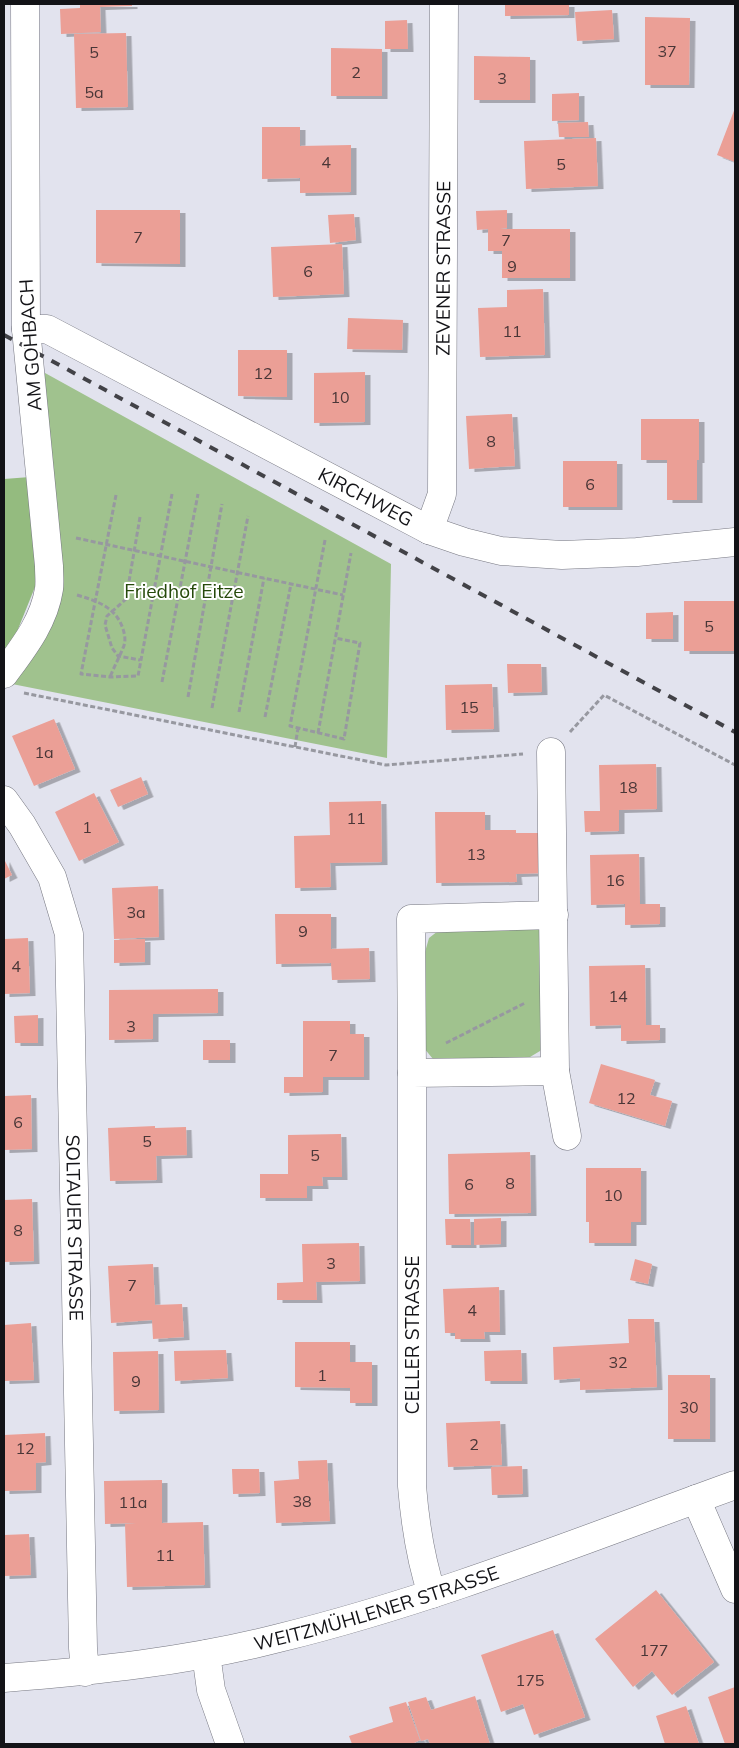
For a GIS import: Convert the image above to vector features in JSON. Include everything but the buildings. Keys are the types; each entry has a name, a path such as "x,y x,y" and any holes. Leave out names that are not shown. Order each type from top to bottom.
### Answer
{"street":[{"name":"AM GOHBACH","path":"4,674 28,641 43,613 49,588 46,532 26,329 14,70 24,4"},
{"name":"ZEVENER STRASSE","path":"429,530 442,494 444,4"},
{"name":"KIRCHWEG","path":"26,329 48,328 429,530 464,542 501,551 562,555 637,552 735,542"},
{"path":"551,752 555,1071 567,1136"},
{"name":"SOLTAUER STRASSE","path":"4,800 22,825 52,877 70,934 83,1648 86,1672"},
{"name":"CELLER STRASSE","path":"432,1594 424,1569 414,1522 412,1486 411,919 554,915"},
{"path":"412,1067 555,1071"},
{"name":"WEITZMÜHLENER STRASSE","path":"4,1678 86,1672 206,1654 296,1634 432,1594 735,1485"},
{"path":"696,1499 735,1589"},
{"path":"206,1654 211,1690 230,1744"}],"path":[{"path":"116,495 81,674 110,677 138,676 172,494"},
{"path":"162,682 198,494"},
{"path":"188,697 222,504"},
{"path":"212,708 248,516"},
{"path":"140,517 126,599 107,616 105,625 112,648 118,656 140,660"},
{"path":"46,532 343,594"},
{"path":"76,538 76,548"},
{"path":"325,540 290,726 344,739 360,643 335,638"},
{"path":"318,733 351,553"},
{"path":"239,712 264,578"},
{"path":"265,716 291,584"},
{"path":"75,594 96,600 112,610 122,625 126,637 110,677"},
{"path":"23,692 386,765 551,752 604,695 735,765"},
{"path":"295,747 298,728"},
{"path":"412,1067 554,988"}],"green space":[{"name":"Friedhof Eitze","path":"36,368 391,564 387,758 12,684 44,631"},
{"path":"30,477 37,582 4,664 4,479"},
{"path":"537,928 544,935 546,1044 540,1051 525,1060 433,1059 419,1042 423,959 429,938 438,931"}],"railway":[{"path":"4,335 735,732"}]}
